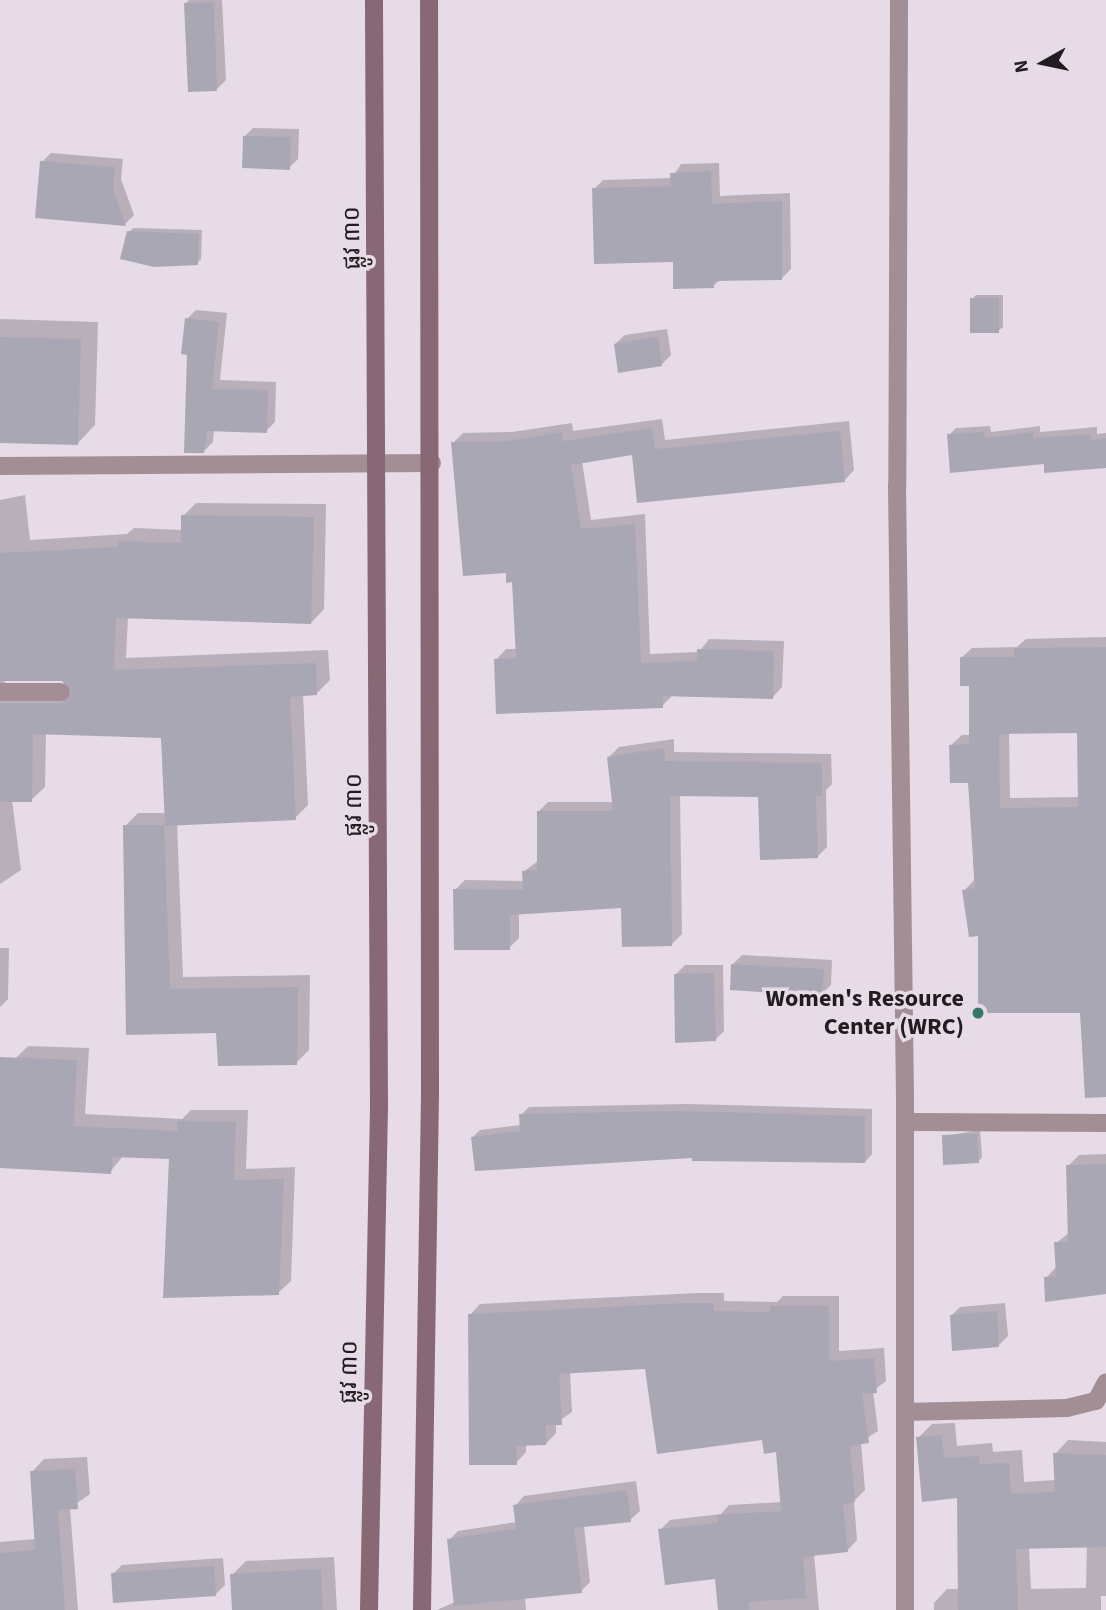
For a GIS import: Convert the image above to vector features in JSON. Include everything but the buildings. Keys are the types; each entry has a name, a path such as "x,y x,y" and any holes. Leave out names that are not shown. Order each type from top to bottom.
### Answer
{"street":[{"name":"ផ្លូវ ៣០","path":"369,1610 379,1107 374,0"},
{"path":"422,1610 432,463 429,0"},
{"path":"899,0 897,486 905,1122 905,1610"},
{"path":"0,466 432,463"},
{"path":"0,692 61,692"},
{"path":"905,1122 1106,1123"},
{"path":"905,1412 1067,1408 1096,1401 1106,1382"}],"place":[{"name":"Women's Resource Center (WRC)","path":"978,1013"}]}
